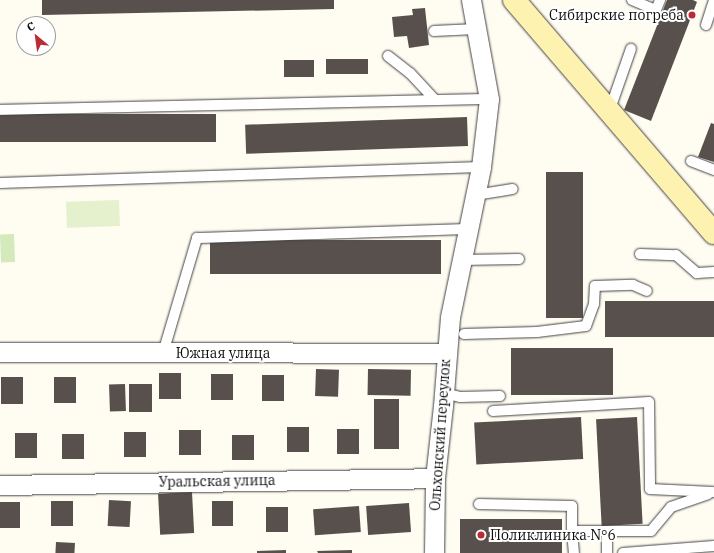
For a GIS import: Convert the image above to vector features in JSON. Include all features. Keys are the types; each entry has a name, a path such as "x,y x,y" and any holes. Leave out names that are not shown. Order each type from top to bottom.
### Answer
{"street":[{"name":"Ольхонский переулок","path":"434,553 435,478 450,317 481,167 489,99 471,0"},
{"path":"514,0 714,233"},
{"name":"Южная улица","path":"0,352 446,353"},
{"name":"Уральская улица","path":"0,485 435,478"}],"lane":[{"path":"632,0 656,10 660,0"},
{"path":"706,25 714,0"},
{"path":"434,31 476,29"},
{"path":"609,112 631,49"},
{"path":"388,56 410,73 435,100"},
{"path":"0,110 489,99"},
{"path":"691,161 714,170"},
{"path":"0,183 481,167"},
{"path":"475,195 513,189"},
{"path":"163,352 197,238 469,230"},
{"path":"640,254 676,255 697,273 714,272"},
{"path":"462,260 519,259"},
{"path":"464,334 537,332 586,326 594,304 595,286 633,285 647,291"},
{"path":"444,393 460,397 500,396"},
{"path":"493,411 649,402 650,489 713,492"},
{"path":"572,531 651,531 671,508 713,492"},
{"path":"479,504 572,506 574,553"},
{"path":"607,531 607,553"},
{"path":"623,553 714,546"}],"green space":[{"path":"119,200 120,226 67,228 66,202"},
{"path":"0,234 14,234 15,262 1,262"}],"building":[{"path":"42,0 334,0 334,9 42,15"},
{"path":"667,0 693,0 697,2 651,121 624,110"},
{"path":"425,8 429,45 409,48 407,36 394,37 392,17 413,15 412,9"},
{"path":"326,59 368,59 368,74 326,74"},
{"path":"284,60 314,60 314,77 284,77"},
{"path":"0,114 216,114 216,142 0,142"},
{"path":"467,117 468,146 246,154 245,125"},
{"path":"711,123 714,124 714,162 698,157"},
{"path":"546,172 583,172 583,318 546,318"},
{"path":"210,240 441,240 441,274 210,274"},
{"path":"605,301 714,301 714,337 605,337"},
{"path":"511,348 613,348 613,395 511,395"},
{"path":"316,369 339,370 338,397 315,396"},
{"path":"368,369 411,370 411,396 368,395"},
{"path":"159,373 181,373 181,399 159,399"},
{"path":"211,374 233,374 233,400 211,400"},
{"path":"262,375 284,375 284,401 262,401"},
{"path":"1,377 23,377 23,404 1,404"},
{"path":"54,377 76,377 76,403 54,403"},
{"path":"125,384 126,411 110,412 109,385"},
{"path":"129,384 152,384 152,412 129,412"},
{"path":"374,399 399,399 399,449 374,449"},
{"path":"581,417 583,459 476,465 474,423"},
{"path":"637,417 643,524 602,526 596,419"},
{"path":"287,427 309,427 309,452 287,452"},
{"path":"337,429 359,429 359,454 337,454"},
{"path":"179,430 201,430 201,455 179,455"},
{"path":"124,432 146,432 146,457 124,457"},
{"path":"15,433 37,433 37,458 15,458"},
{"path":"62,434 84,434 84,459 62,459"},
{"path":"232,435 254,435 254,460 232,460"},
{"path":"192,492 194,533 160,535 158,494"},
{"path":"109,500 131,501 130,527 108,526"},
{"path":"51,501 73,501 73,526 51,526"},
{"path":"212,501 233,501 233,526 212,526"},
{"path":"0,502 20,502 20,528 0,528"},
{"path":"409,503 411,532 368,535 366,506"},
{"path":"359,506 361,532 315,535 313,509"},
{"path":"266,507 288,507 288,532 266,532"},
{"path":"460,519 562,519 562,553 460,553"},
{"path":"56,542 75,543 74,553 55,553"},
{"path":"286,550 286,553 257,553 257,551"},
{"path":"352,550 352,553 318,553 317,551"}],"place":[{"name":"Сибирские погреба","path":"692,15"},
{"name":"Поликлиника N°6","path":"481,535"}]}
